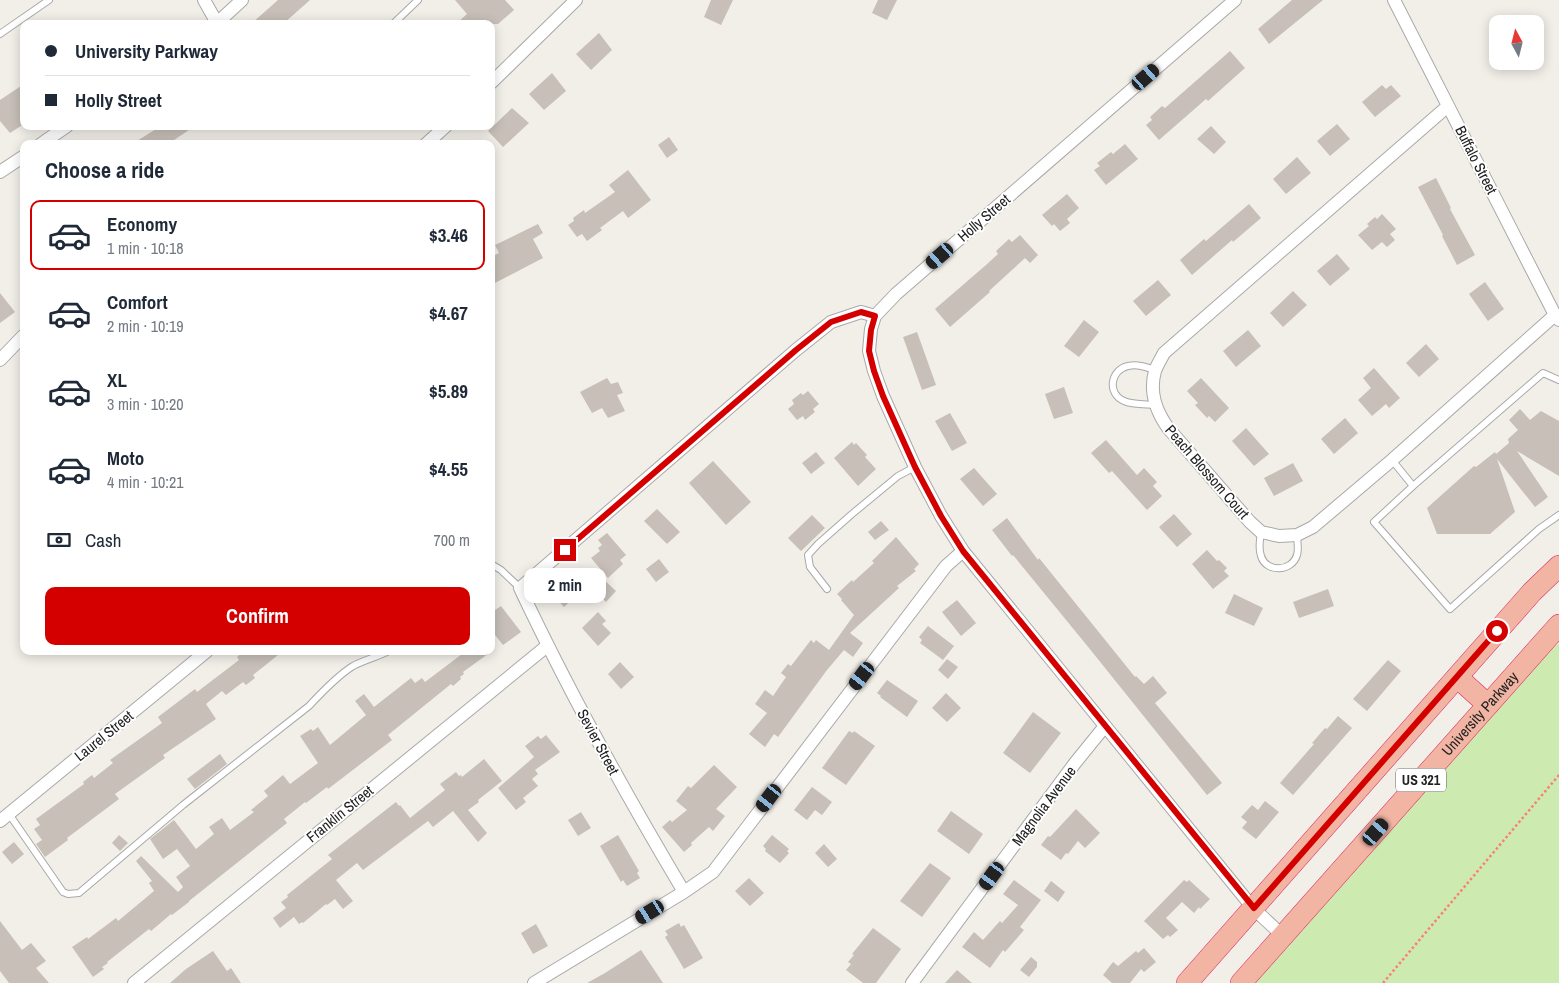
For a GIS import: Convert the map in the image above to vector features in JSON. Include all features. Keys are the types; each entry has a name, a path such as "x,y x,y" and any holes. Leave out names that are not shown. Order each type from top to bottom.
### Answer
{"highway":[{"name":"US 321","path":"1187,983 1532,592 1559,566"},
{"name":"University Parkway","path":"1241,983 1559,624"},
{"path":"1457,677 1488,705"}],"street":[{"path":"204,0 214,20"},
{"path":"219,20 242,0"},
{"path":"495,78 576,0"},
{"name":"Holly Street","path":"875,316 896,294 1235,0"},
{"name":"Buffalo Street","path":"1394,0 1557,318"},
{"name":"Peach Blossom Court","path":"1297,535 1279,536 1261,532 1250,522 1168,428 1159,414 1153,394 1155,370 1164,353 1448,106"},
{"path":"48,140 61,130"},
{"path":"430,140 442,130"},
{"path":"0,172 20,159"},
{"path":"520,588 831,322 861,312 875,316 871,330 869,351 883,396 915,467 941,516 963,551 1254,908 1283,936"},
{"path":"1297,535 1313,527 1557,318"},
{"path":"0,360 20,339"},
{"path":"534,983 684,892 713,872 946,566 963,551"},
{"name":"Sevier Street","path":"520,588 547,646 636,812 684,892"},
{"name":"Franklin Street","path":"134,983 547,646"},
{"name":"Laurel Street","path":"5,818 203,655"},
{"name":"Magnolia Avenue","path":"912,983 1104,726"}],"lane":[{"path":"20,20 49,0"},
{"path":"397,20 418,0"},
{"path":"0,34 20,20"},
{"path":"1155,370 1142,365 1126,366 1116,373 1113,384 1114,390 1122,400 1156,405"},
{"path":"1559,380 1543,373 1374,522 1450,609 1539,529 1559,515"},
{"path":"1392,460 1413,486"},
{"path":"827,589 810,567 808,556 818,544 898,476 915,467"},
{"path":"1261,532 1260,547 1262,559 1266,564 1277,569 1289,566 1297,556 1297,535"},
{"path":"495,566 520,588"},
{"path":"5,818 64,892 68,894 79,892 183,804 309,706 326,688 352,667 379,655"}],"path":[{"path":"1383,983 1559,775"}],"green space":[{"path":"1559,643 1559,983 1255,983 1542,659"}],"building":[{"path":"278,0 310,0 288,20 256,20"},
{"path":"455,0 505,0 514,10 498,24 495,24 495,20 460,20 467,14"},
{"path":"711,0 733,0 721,25 704,17"},
{"path":"878,0 897,0 887,20 872,13"},
{"path":"1292,0 1323,0 1269,44 1258,29"},
{"path":"599,33 612,50 591,70 576,54"},
{"path":"1230,51 1245,68 1208,101 1206,99 1159,140 1146,125 1152,120 1150,117 1162,106 1165,108"},
{"path":"552,73 566,91 544,110 529,94"},
{"path":"1382,85 1386,89 1391,85 1401,96 1375,117 1362,102"},
{"path":"20,87 20,127 10,133 0,121 0,100"},
{"path":"512,108 529,123 503,147 488,131 495,130 495,124"},
{"path":"1337,124 1350,139 1330,156 1317,141"},
{"path":"1211,126 1226,142 1214,154 1197,139"},
{"path":"155,130 189,130 174,140 138,140"},
{"path":"669,137 678,150 667,158 658,145"},
{"path":"1125,144 1138,159 1106,185 1094,170 1100,166 1097,163 1111,152 1113,154"},
{"path":"1297,157 1311,173 1286,194 1273,179"},
{"path":"628,170 651,200 628,218 623,211 600,228 602,230 587,241 582,234 577,237 568,225 574,221 573,218 584,210 585,213 615,192 609,185"},
{"path":"1436,178 1450,209 1475,255 1457,265 1418,187"},
{"path":"1067,194 1079,208 1067,219 1070,223 1060,231 1054,224 1052,226 1042,215"},
{"path":"1249,204 1261,218 1233,242 1232,240 1192,275 1180,260 1204,239 1206,241"},
{"path":"1382,214 1396,229 1390,234 1395,240 1387,247 1382,242 1372,250 1358,235 1369,226 1367,224 1375,217 1377,219"},
{"path":"538,224 543,233 533,239 543,258 495,283 495,255 499,253 495,245"},
{"path":"1020,235 1038,255 1030,263 1025,258 950,327 935,309 998,254 996,251 1009,239 1012,242"},
{"path":"1337,254 1350,269 1330,286 1317,271"},
{"path":"1158,280 1171,295 1146,316 1133,301"},
{"path":"1485,282 1504,309 1488,321 1469,294"},
{"path":"1293,291 1307,305 1283,327 1270,313"},
{"path":"0,293 15,312 0,323"},
{"path":"1084,320 1099,332 1079,357 1064,346"},
{"path":"1248,330 1261,346 1236,367 1223,351"},
{"path":"917,332 936,385 922,390 903,337"},
{"path":"1426,344 1439,359 1419,377 1406,363"},
{"path":"1374,368 1400,398 1389,408 1386,404 1372,416 1358,400 1371,388 1363,378"},
{"path":"607,378 611,384 618,382 623,393 617,395 625,411 608,418 602,408 592,413 580,392"},
{"path":"1201,378 1229,408 1215,422 1209,416 1207,418 1195,405 1198,403 1187,391"},
{"path":"1064,387 1073,413 1054,419 1045,394"},
{"path":"808,391 819,404 813,409 815,412 805,420 803,416 797,420 788,409 794,404 792,400 801,393 803,395"},
{"path":"1520,409 1530,420 1541,411 1559,421 1559,476 1517,451 1548,497 1535,507 1497,459 1515,512 1490,534 1437,534 1427,508 1474,466 1476,467 1495,452 1496,454 1509,443 1508,439 1518,430 1509,420"},
{"path":"950,413 967,443 952,451 935,421"},
{"path":"1345,418 1358,433 1334,454 1321,439"},
{"path":"1246,428 1269,454 1254,466 1232,441"},
{"path":"1106,440 1137,475 1144,468 1157,482 1153,486 1162,496 1147,510 1112,471 1109,473 1091,453"},
{"path":"852,442 854,445 856,443 867,455 865,457 876,469 858,486 834,458"},
{"path":"816,452 825,463 811,474 802,463"},
{"path":"713,461 751,502 726,525 689,483"},
{"path":"1293,463 1303,481 1274,496 1264,478"},
{"path":"974,468 997,494 983,506 960,479"},
{"path":"657,509 680,532 667,544 644,521"},
{"path":"1174,514 1192,534 1177,547 1159,527"},
{"path":"812,515 825,528 801,551 788,538"},
{"path":"1007,518 1038,560 1039,558 1135,677 1144,684 1153,676 1167,693 1155,703 1222,783 1207,795 992,530"},
{"path":"881,521 889,530 875,540 868,532"},
{"path":"607,533 626,555 620,560 623,564 608,578 591,558 600,551 598,548 602,545 598,540"},
{"path":"896,537 919,564 914,569 916,571 897,586 899,588 850,633 863,643 853,657 844,650 778,737 774,734 765,747 749,734 767,713 755,704 765,690 773,696 786,677 781,673 788,664 791,666 811,640 814,643 816,640 829,650 854,615 837,594 874,563 872,561"},
{"path":"1207,550 1227,568 1224,571 1229,576 1213,589 1192,564"},
{"path":"659,559 669,572 656,582 646,569"},
{"path":"601,577 616,591 606,602 591,587"},
{"path":"561,581 576,596 564,607 550,592"},
{"path":"1328,589 1334,606 1299,618 1293,602"},
{"path":"1234,594 1263,608 1254,626 1225,613"},
{"path":"957,600 976,623 961,636 942,612"},
{"path":"501,606 521,632 503,645 495,635 495,610"},
{"path":"598,612 606,621 602,624 611,633 598,646 582,628"},
{"path":"928,626 954,646 943,660 920,643 922,640 919,637"},
{"path":"239,655 278,655 253,675 255,678 246,685 243,682 226,695 222,691 206,704 216,719 163,755 165,758 115,794 119,799 45,857 36,844 42,840 34,829 40,825 36,819 84,784 83,782 92,775 94,778 113,763 110,760 162,723 158,717 195,689 197,692 239,660 237,657"},
{"path":"461,655 486,655 463,672 464,674 460,677 461,679 453,686 451,684 388,735 392,740 328,789 327,787 305,802 284,819 287,823 189,902 151,931 149,929 107,962 102,967 104,969 93,977 72,947 87,937 88,939 116,918 118,921 154,891 149,883 152,881 136,861 141,856 178,892 183,887 176,877 190,866 177,849 163,859 150,839 174,820 196,849 214,834 209,827 222,818 230,830 254,812 251,810 268,796 264,791 283,775 290,784 318,763 300,736 318,727 330,745 366,715 355,701 364,694 374,707 411,678 415,683 422,678 425,682"},
{"path":"947,659 958,667 948,679 938,670"},
{"path":"1388,660 1401,671 1367,711 1353,699"},
{"path":"620,662 634,677 621,689 608,674"},
{"path":"887,680 918,701 907,717 877,693"},
{"path":"946,693 961,708 947,722 932,708"},
{"path":"1033,712 1061,733 1030,773 1003,753"},
{"path":"1338,716 1352,728 1293,795 1280,783 1314,744 1312,743"},
{"path":"849,731 853,733 854,731 875,746 846,785 822,768"},
{"path":"546,735 560,752 535,770 538,774 532,779 538,786 523,798 526,802 516,810 498,788 534,757 525,746 538,736 541,739"},
{"path":"220,754 227,764 195,789 187,779"},
{"path":"484,759 502,781 468,810 487,833 478,842 453,811 433,827 428,821 363,870 357,863 336,880 353,901 343,909 335,899 303,923 299,924 294,917 280,928 273,918 286,908 281,902 332,859 328,855 396,802 410,818 445,790 440,784 456,772 462,777"},
{"path":"714,765 737,787 716,809 725,816 713,831 709,827 684,852 662,827 687,810 676,801 688,786 691,788"},
{"path":"812,787 832,802 822,815 815,810 807,820 794,810"},
{"path":"1265,801 1279,812 1256,839 1242,828 1247,822 1241,817 1252,805 1258,810"},
{"path":"1076,809 1100,833 1085,848 1078,841 1061,860 1041,845"},
{"path":"951,811 983,834 969,854 937,831"},
{"path":"581,812 591,828 578,836 568,820"},
{"path":"119,835 128,843 120,851 112,843"},
{"path":"618,835 639,871 637,873 640,878 627,886 623,880 621,882 600,846"},
{"path":"772,835 789,849 787,851 789,853 780,863 765,851 766,849 763,846"},
{"path":"14,842 24,854 12,864 2,852"},
{"path":"824,844 837,859 828,867 815,853"},
{"path":"930,863 951,878 922,917 900,901"},
{"path":"749,878 764,893 750,906 735,891"},
{"path":"1014,880 1041,900 1020,927 1024,930 1005,952 1003,950 990,968 962,947 974,932 983,940 1018,905 1003,894"},
{"path":"1184,880 1187,882 1189,880 1210,899 1194,913 1182,902 1166,918 1178,930 1170,937 1168,935 1163,939 1144,921"},
{"path":"1051,881 1065,892 1058,902 1044,891"},
{"path":"0,921 22,950 31,943 46,961 36,968 49,983 9,983 0,971"},
{"path":"679,923 681,927 684,925 703,958 684,969 665,937 668,935 665,931"},
{"path":"536,924 548,946 533,954 521,933"},
{"path":"873,928 901,949 876,983 863,983 846,970 851,964 848,962 854,955 852,954"},
{"path":"1144,948 1156,962 1144,972 1141,969 1130,983 1112,983 1103,975 1113,962 1118,966 1136,951 1138,953"},
{"path":"641,950 663,983 587,983 605,973"},
{"path":"213,951 227,971 231,968 241,983 170,983 186,969"},
{"path":"1031,957 1037,962 1037,967 1029,977 1020,970"},
{"path":"957,970 972,983 945,983"}],"route":[{"path":"565,550 796,350 831,322 861,312 875,316 871,330 869,351 883,396 915,467 941,516 963,551 1254,908 1497,631"}]}
